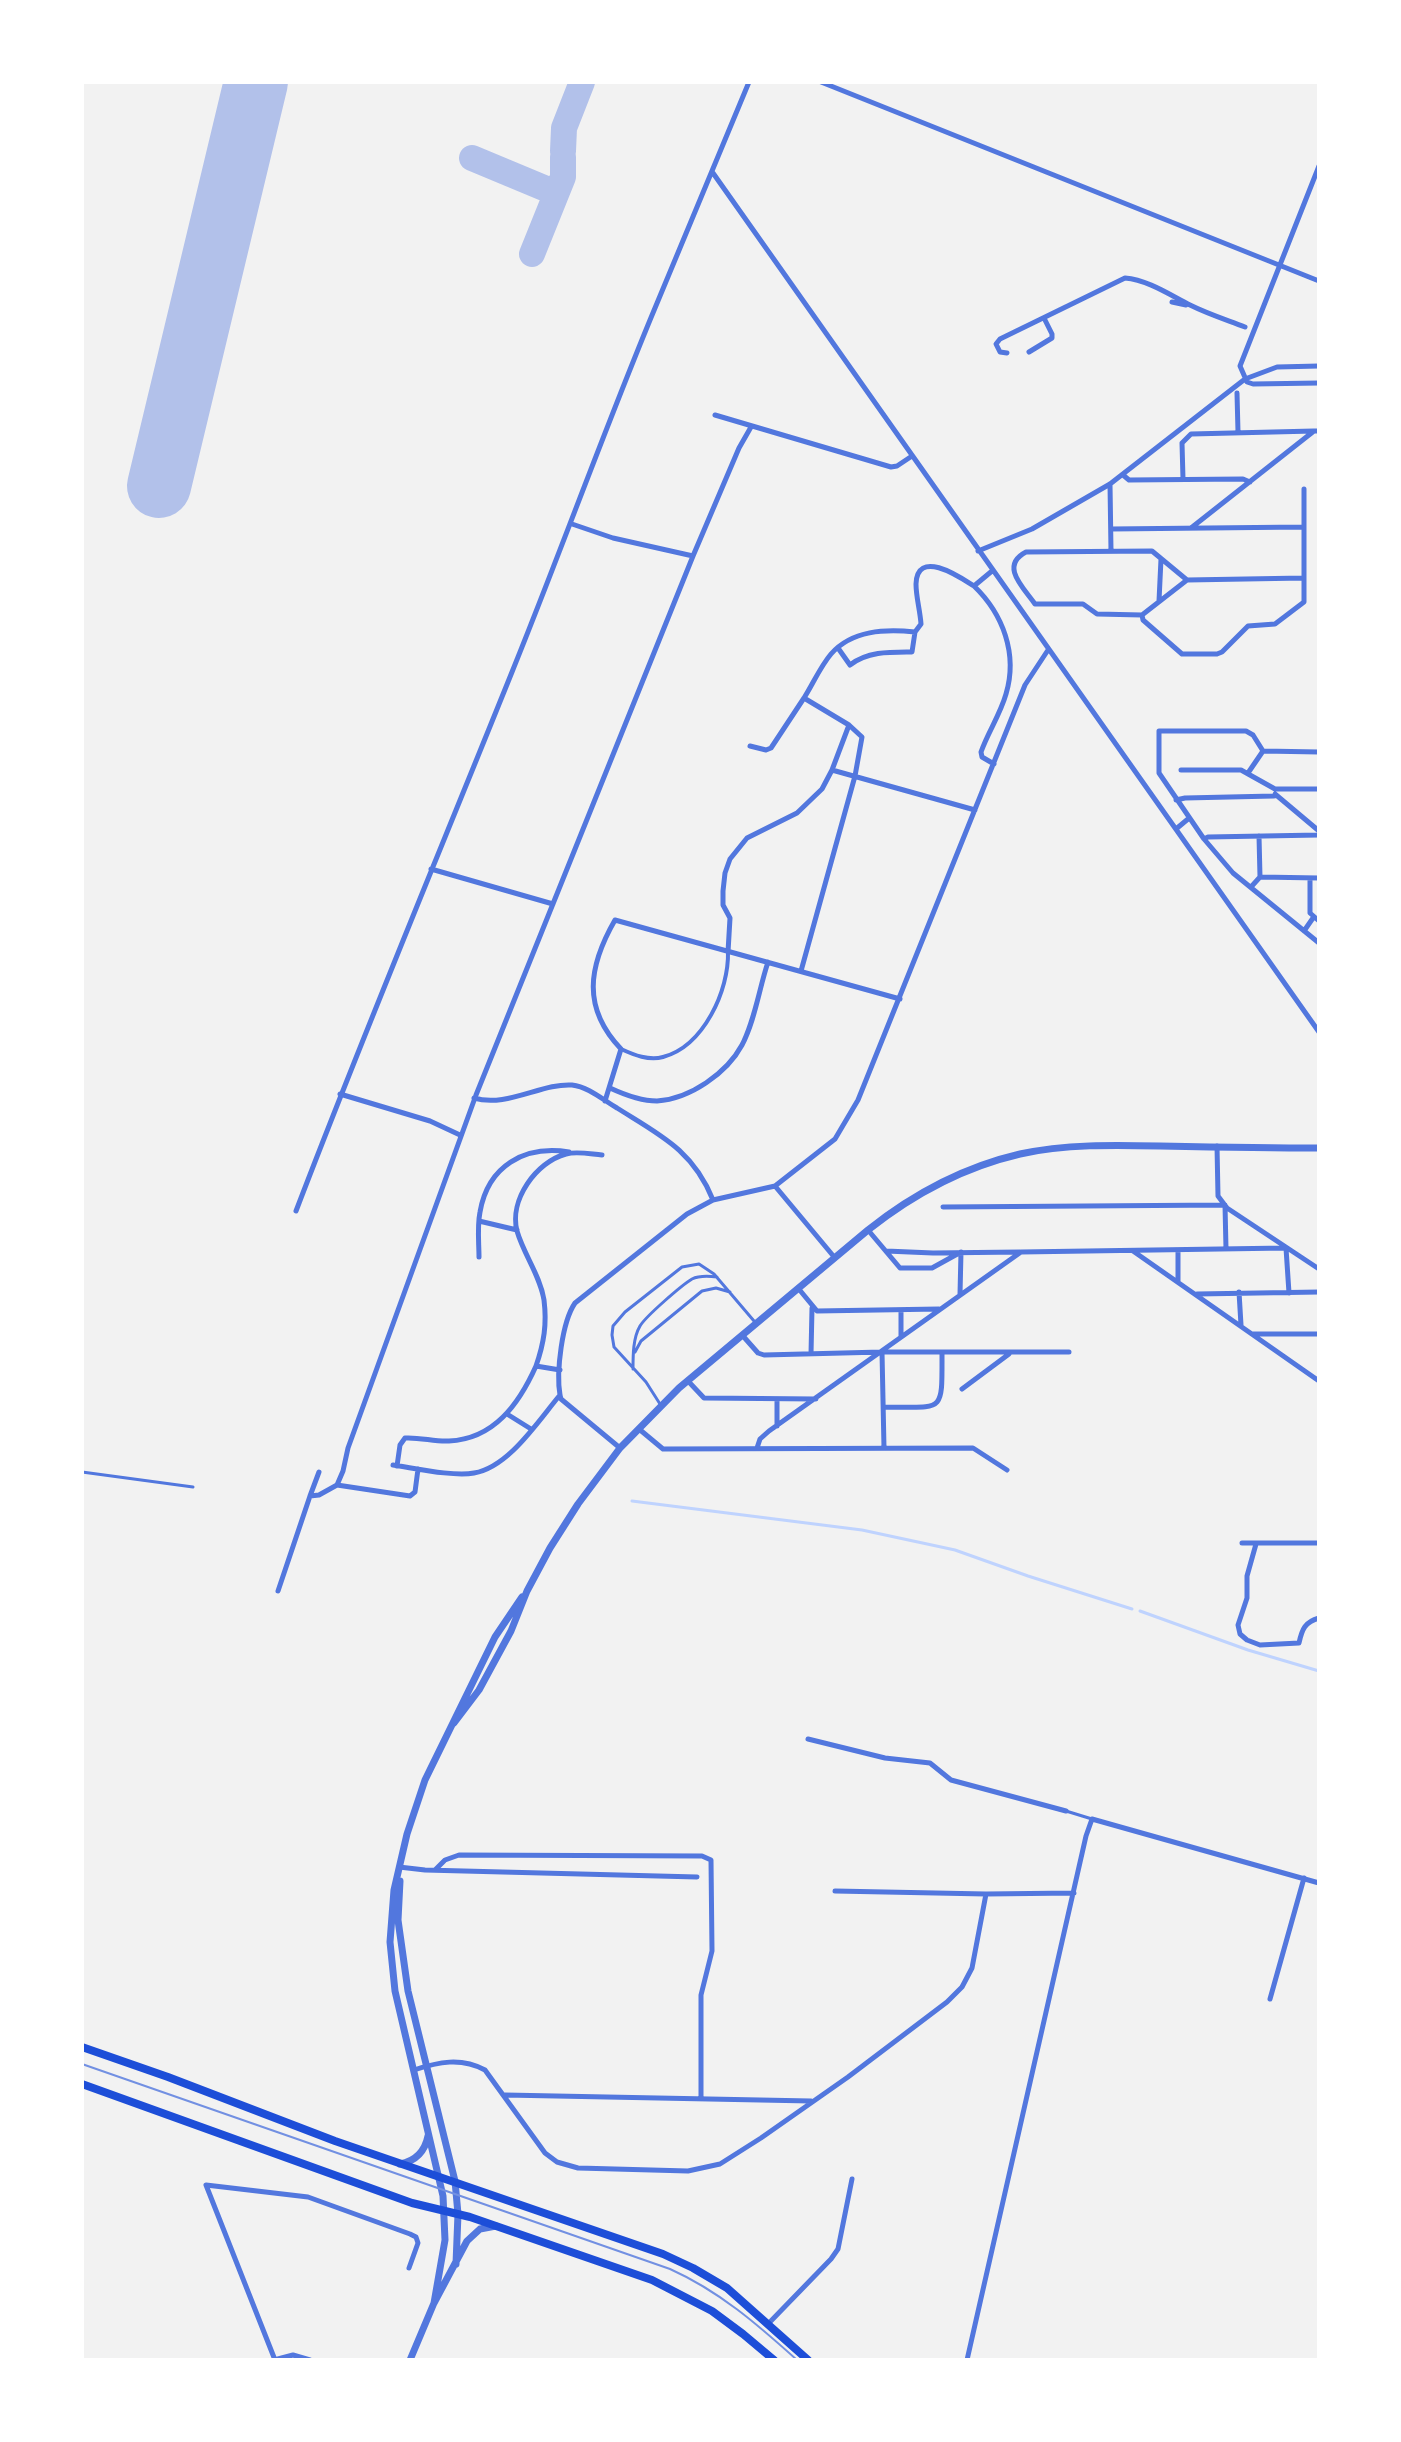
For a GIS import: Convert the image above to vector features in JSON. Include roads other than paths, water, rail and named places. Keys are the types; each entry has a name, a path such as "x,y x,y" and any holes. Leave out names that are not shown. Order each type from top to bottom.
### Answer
{"main road":[{"path":"82,2047 400,2164 663,2254 727,2288 808,2360"},
{"path":"82,2084 412,2203 496,2226 662,2285 712,2311 774,2360"}],"street":[{"path":"296,1211 340,1094 572,524 655,308 749,82"},
{"path":"821,82 1319,281"},
{"path":"1319,166 1240,366 1245,379 1253,384 1319,383"},
{"path":"713,173 1319,1032"},
{"path":"1007,353 997,350 998,340 1125,278 1174,295 1189,305"},
{"path":"1172,302 1189,305 1245,327"},
{"path":"1029,352 1052,338 1044,318"},
{"path":"978,551 1032,529 1110,484 1245,379 1277,367 1319,366"},
{"path":"1237,393 1238,432"},
{"path":"715,415 891,467 912,456"},
{"path":"337,1485 474,1098 693,556 751,427"},
{"path":"1181,429 1187,437"},
{"path":"1183,479 1182,443 1193,433 1316,431"},
{"path":"1190,528 1316,431"},
{"path":"1123,475 1129,480 1243,479 1250,482"},
{"path":"1110,484 1111,551"},
{"path":"1142,615 1143,620 1182,654 1218,654 1248,626 1275,624 1304,602 1304,489"},
{"path":"572,524 613,538 693,556"},
{"path":"1111,529 1304,527"},
{"path":"1187,580 1152,551 1026,552 1015,560 1014,573 1035,604 1083,604 1097,614 1142,615 1187,580 1304,578"},
{"path":"1159,601 1161,559"},
{"path":"838,648 850,665 875,653 912,652 915,632 921,624 916,581 927,567 955,573 974,586 1001,622 1009,646 1006,696 981,752 982,757 994,764"},
{"path":"974,586 992,571"},
{"path":"750,746 768,750 831,654 849,640 887,630 915,632"},
{"path":"620,1448 561,1399 560,1370 566,1322 575,1303 687,1214 713,1200 775,1186 829,1144 839,1132 858,1100 1025,685 1048,650"},
{"path":"801,971 855,776 862,737 849,725 804,698"},
{"path":"849,725 822,789 797,813 753,834 734,853 727,866 723,905 730,918 728,952 726,976 719,1000 697,1034 672,1054 661,1058 639,1056 621,1049 598,1016 593,991 601,945 615,920 728,952 900,999"},
{"path":"1263,751 1253,735 1246,731 1159,731 1159,773 1188,819 1221,862 1319,943"},
{"path":"1263,751 1319,752"},
{"path":"1248,773 1263,751"},
{"path":"832,770 975,810"},
{"path":"1181,770 1241,770 1248,773 1275,792 1319,833"},
{"path":"1176,800 1319,789"},
{"path":"1176,829 1188,819"},
{"path":"1204,839 1319,833"},
{"path":"1251,887 1260,877 1259,836"},
{"path":"431,869 553,904"},
{"path":"1260,877 1319,878"},
{"path":"1304,931 1316,920 1310,913 1310,878"},
{"path":"610,1088 642,1100 659,1101 688,1092 711,1078 741,1046 768,962"},
{"path":"605,1101 621,1049"},
{"path":"474,1098 491,1101 572,1085 583,1088 682,1150 703,1177 713,1200"},
{"path":"340,1094 430,1121 460,1135"},
{"path":"434,2303 445,2240 444,2211 395,1991 390,1942 399,1867 420,1792 454,1723 477,1694 513,1628 527,1591 563,1526 620,1448 688,1381 868,1230 900,1206 977,1167 1019,1154 1059,1148 1121,1145 1319,1148"},
{"path":"1217,1146 1218,1196 1225,1205 1319,1269"},
{"path":"479,1257 479,1221 485,1194 491,1181 513,1161 540,1151 602,1155"},
{"path":"560,1395 505,1459 479,1472 463,1474 395,1466 405,1438 447,1441 486,1432 507,1414 524,1392 546,1335 544,1301 517,1230 520,1200 539,1169 562,1155 574,1153"},
{"path":"775,1186 835,1258"},
{"path":"943,1207 1225,1205"},
{"path":"1225,1205 1226,1249"},
{"path":"479,1221 517,1230"},
{"path":"868,1230 900,1268 932,1268 961,1252"},
{"path":"884,1251 1286,1248"},
{"path":"1286,1248 1289,1293"},
{"path":"1133,1250 1319,1381"},
{"path":"1178,1250 1178,1281"},
{"path":"960,1295 961,1252"},
{"path":"757,1448 760,1439 777,1426 1021,1252"},
{"path":"798,1288 817,1311 941,1309"},
{"path":"1239,1292 1241,1325"},
{"path":"1196,1294 1319,1292"},
{"path":"811,1354 813,1307"},
{"path":"901,1310 901,1338"},
{"path":"1252,1334 1319,1334"},
{"path":"743,1336 758,1353 764,1355 1069,1352"},
{"path":"882,1352 884,1448"},
{"path":"884,1407 931,1407 940,1401 942,1352"},
{"path":"962,1389 1011,1352"},
{"path":"536,1366 560,1370"},
{"path":"688,1381 704,1398 816,1399"},
{"path":"777,1399 777,1426"},
{"path":"507,1414 531,1429"},
{"path":"638,1429 663,1449 973,1448 1007,1470"},
{"path":"310,1496 319,1495 337,1485 410,1496 415,1490 418,1469"},
{"path":"278,1591 319,1472"},
{"path":"1242,1543 1319,1543"},
{"path":"1256,1544 1247,1576 1247,1598 1238,1625 1240,1634 1260,1645 1299,1643 1302,1630 1309,1621 1319,1618"},
{"path":"808,1739 885,1758 930,1763 951,1780 1066,1811"},
{"path":"967,2360 1092,1819 1319,1883"},
{"path":"435,1870 445,1860 459,1855 702,1856 711,1860 712,1951 701,1995 701,2099"},
{"path":"399,1867 697,1877"},
{"path":"399,1867 398,1920 408,1991 455,2181 458,2214 456,2264"},
{"path":"1270,1999 1304,1878"},
{"path":"835,1891 1074,1893"},
{"path":"413,2071 459,2061 489,2073 545,2153 557,2162 578,2168 688,2171 720,2164 812,2101 947,2002 962,1987 972,1968 986,1894"},
{"path":"504,2095 812,2101"},
{"path":"400,2164 421,2153 428,2130"},
{"path":"768,2324 838,2249 852,2179"},
{"path":"310,2360 293,2355 274,2360 206,2185 308,2197 410,2234 416,2237 418,2243 409,2268"},
{"path":"410,2360 434,2303 473,2235 480,2229 496,2226"}],"lane":[{"path":"661,1405 649,1386 614,1347 613,1326 618,1319 682,1267 699,1264 717,1277 757,1324"},
{"path":"633,1369 633,1347 645,1319 690,1280 701,1276 717,1277"},
{"path":"634,1354 641,1341 702,1291 716,1288 730,1292"},
{"path":"82,1472 193,1487"},
{"path":"1066,1811 1092,1819"}],"waterway":[{"path":"632,1501 862,1530 955,1550 1132,1609"},
{"path":"1140,1611 1248,1650 1319,1671"}],"tram line":[{"path":"82,2064 670,2269 721,2298 797,2360"}]}
